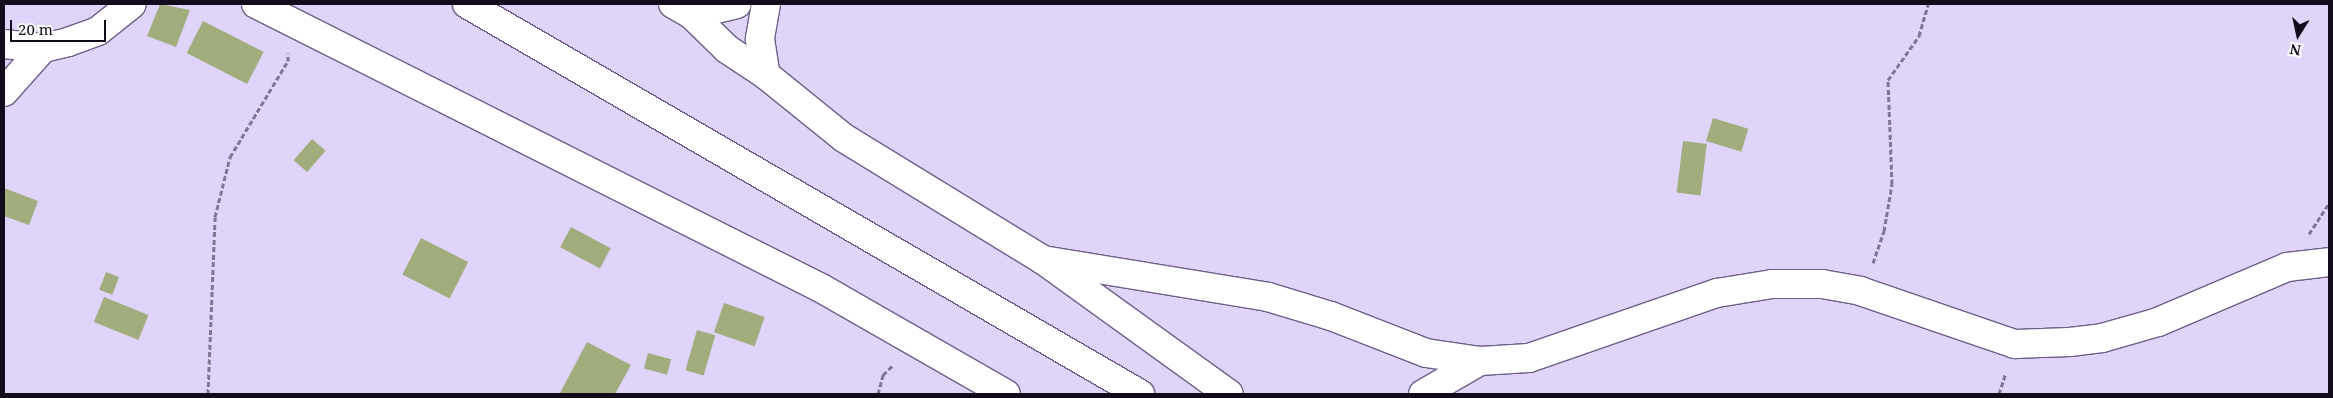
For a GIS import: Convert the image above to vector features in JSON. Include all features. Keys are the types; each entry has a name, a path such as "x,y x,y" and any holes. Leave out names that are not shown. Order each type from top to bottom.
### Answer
{"main road":[{"path":"4,44 43,48 98,31 132,4"},
{"path":"256,4 821,288 1006,394"},
{"path":"467,4 1140,394"},
{"path":"682,9 737,4"},
{"path":"766,4 760,39 766,75"},
{"path":"682,9 727,49 766,75 810,112 887,166 1043,260 1229,394"},
{"path":"4,92 43,48"},
{"path":"1043,260 1268,297 1331,316 1426,353 1480,361 1529,358 1717,293 1772,284 1822,284 1860,290 2015,344 2070,342 2102,338 2158,322 2287,266 2329,262"},
{"path":"1423,394 1480,361"}],"path":[{"path":"1860,290 1884,231 1892,184 1888,80 1919,36 1928,4"},
{"path":"208,394 215,217 230,157 288,60 289,22"}],"building":[{"path":"160,4 190,10 176,47 147,36"},
{"path":"203,21 264,52 247,84 187,53"},
{"path":"1713,118 1748,129 1741,152 1706,141"},
{"path":"312,139 326,151 307,172 294,160"},
{"path":"1683,141 1707,144 1700,196 1677,193"},
{"path":"4,188 38,201 29,225 4,216"},
{"path":"571,227 611,248 600,268 560,247"},
{"path":"421,238 468,262 450,299 402,275"},
{"path":"106,272 119,277 112,295 99,290"},
{"path":"104,297 149,315 138,340 94,322"},
{"path":"724,303 765,317 755,346 714,332"},
{"path":"697,330 715,335 704,376 685,370"},
{"path":"587,342 631,365 615,394 560,393"},
{"path":"648,353 671,359 667,375 644,368"}]}
